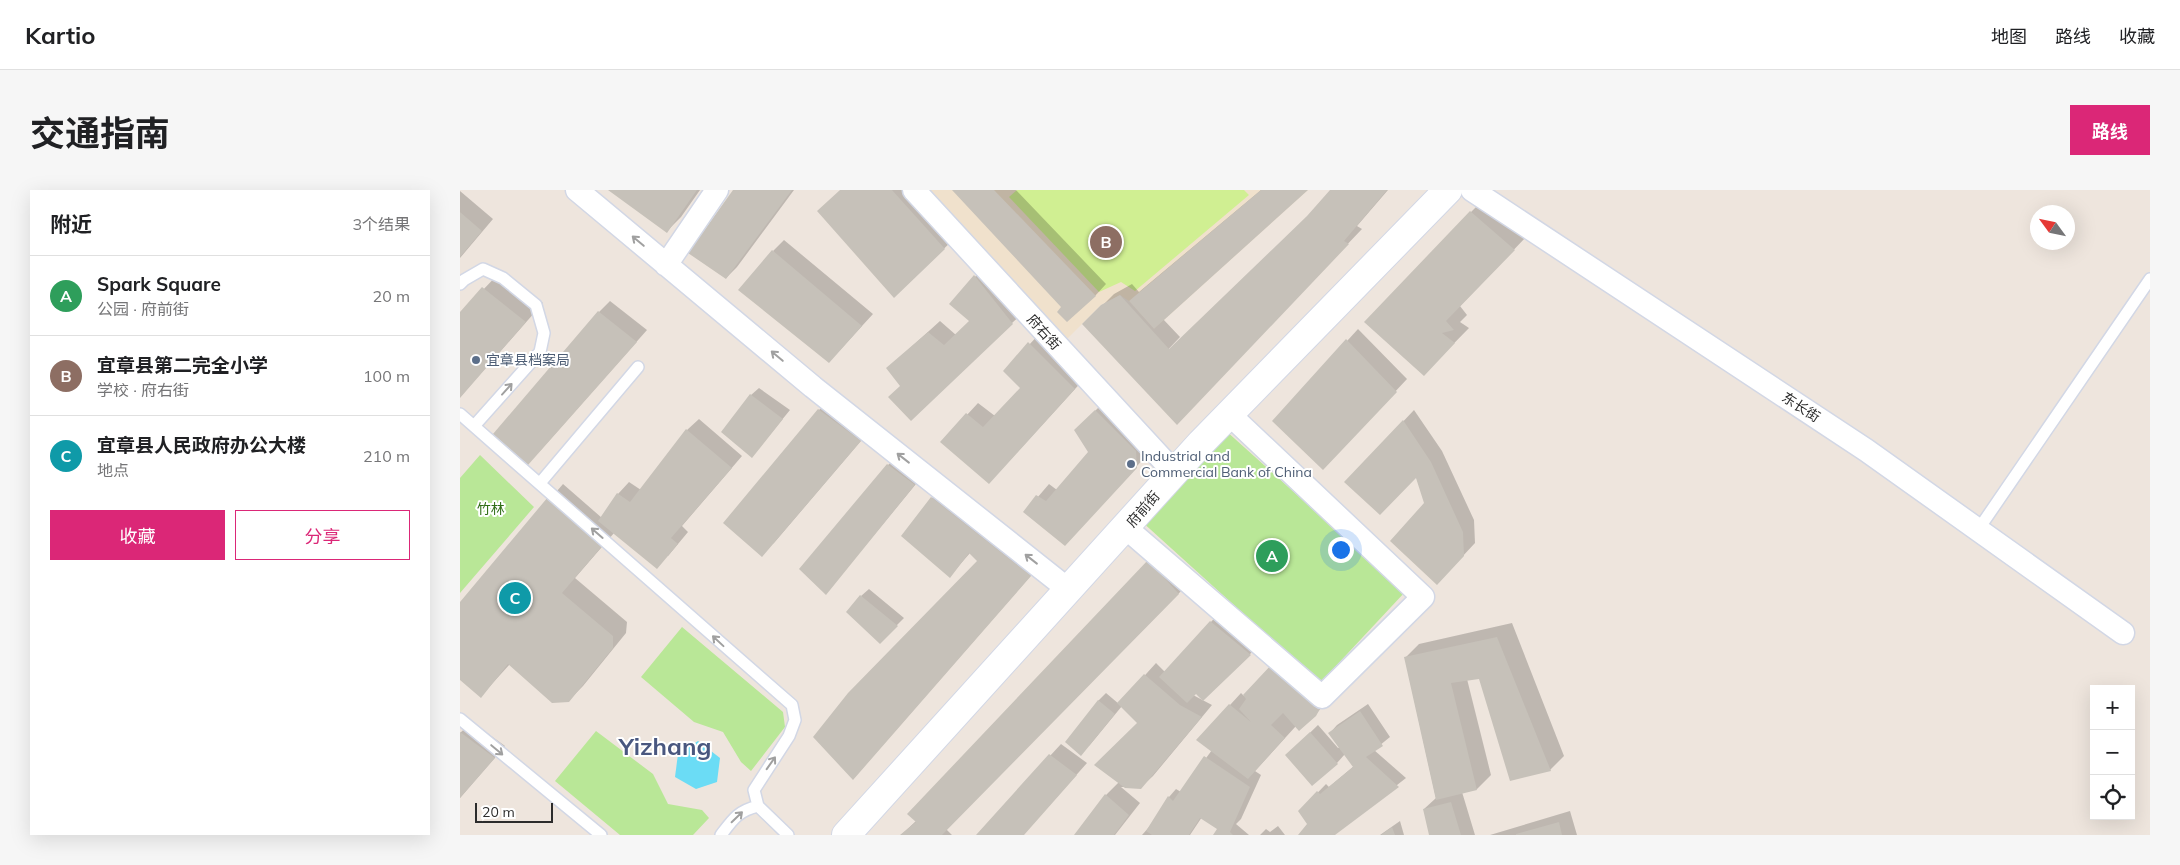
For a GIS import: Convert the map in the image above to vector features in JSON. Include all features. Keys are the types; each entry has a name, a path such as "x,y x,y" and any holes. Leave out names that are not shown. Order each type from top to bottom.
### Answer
{"street":[{"path":"577,190 813,387 1069,590"},
{"path":"666,264 717,190"},
{"name":"府右街","path":"914,190 1174,472"},
{"name":"府前街","path":"846,835 1126,528 1174,472 1448,190"},
{"name":"东长街","path":"1472,190 1866,450 2123,633"},
{"path":"1126,528 1322,697 1423,597 1229,414"}],"lane":[{"path":"460,284 482,269 502,278 536,305 544,333 540,352 474,426"},
{"path":"1978,530 2150,279"},
{"path":"540,483 638,366"},
{"path":"460,414 792,705 795,720 789,736 754,790 758,806 788,835"},
{"path":"460,718 601,835"},
{"path":"721,835 734,818 744,809 758,806"}],"shaded area":[{"path":"914,190 1308,190 1154,329 1129,301 1120,295 1101,305 1059,347"}],"green space":[{"path":"1017,190 1244,190 1249,195 1135,291 1121,282 1099,292 1009,197"},
{"path":"1225,430 1405,592 1320,683 1140,520"},
{"name":"竹林","path":"480,455 534,507 460,593 460,478"},
{"path":"682,627 783,712 785,727 751,771 741,762 723,732 694,722 641,677"},
{"path":"596,731 653,774 668,804 702,810 709,818 693,835 620,835 555,781"}],"water":[{"path":"698,741 720,758 717,782 696,789 675,777 678,754"}],"building":[{"path":"608,190 697,190 667,233"},
{"path":"733,190 792,190 726,279 688,253"},
{"path":"840,190 892,190 945,249 894,298 817,211"},
{"path":"952,190 994,190 1096,296 1067,322 1057,312 1061,307"},
{"path":"1261,190 1308,190 1154,329 1129,301"},
{"path":"1330,190 1387,190 1344,241 1349,244 1177,425 1082,324 1101,305 1120,295 1169,349 1307,216"},
{"path":"1470,211 1515,250 1446,321 1454,330 1442,333 1455,343 1424,376 1364,322"},
{"path":"460,212 482,231 460,257"},
{"path":"772,250 862,326 829,363 738,290"},
{"path":"974,275 1013,324 911,421 888,397 900,386 886,368 928,332 944,345 969,321 949,304"},
{"name":"宜章县档案局","path":"482,287 526,322 460,398 460,312"},
{"path":"598,311 637,342 528,465 493,434"},
{"path":"1346,339 1397,392 1323,470 1272,421"},
{"path":"1028,342 1075,389 989,484 940,442 966,413 983,427 1020,388 1003,371"},
{"path":"750,394 783,419 752,458 721,432"},
{"path":"818,409 861,441 762,557 723,523"},
{"path":"1095,410 1136,451 1137,468 1065,546 1023,512 1036,495 1046,501 1088,452 1074,430"},
{"path":"1403,420 1431,462 1463,532 1464,556 1437,585 1390,541 1424,503 1416,478 1380,515 1344,482"},
{"path":"686,429 732,468 671,538 678,544 657,569 598,521 617,493 630,502"},
{"path":"887,464 915,485 826,595 799,569"},
{"path":"548,497 603,545 562,593 613,636 613,648 569,702 552,703 508,664 481,698 460,680 460,602"},
{"path":"931,497 1031,576 853,780 813,737 848,693 977,561 969,553 950,578 901,536"},
{"path":"1148,560 1179,594 942,835 900,835 916,822 907,814"},
{"path":"860,595 898,626 880,644 846,612"},
{"path":"1210,621 1251,655 1203,701 1196,694 1187,703 1159,677"},
{"path":"1497,637 1551,771 1510,781 1479,679 1451,683 1477,790 1436,800 1404,657"},
{"path":"1272,664 1321,707 1316,716 1299,731 1283,713 1271,725 1285,738 1248,779 1196,740 1229,704 1251,722 1239,709 1246,699 1243,695"},
{"path":"1144,674 1180,705 1202,717 1141,789 1125,788 1094,765 1137,723 1117,703"},
{"path":"1098,700 1115,714 1081,756 1065,742"},
{"path":"1360,711 1383,746 1366,757 1399,787 1335,835 1298,835 1307,824 1298,811 1317,791 1320,794 1353,767 1328,733"},
{"path":"460,732 495,758 460,798"},
{"path":"1310,732 1338,764 1312,786 1285,755"},
{"path":"1049,754 1077,775 1024,835 976,835"},
{"path":"1204,756 1250,787 1230,832 1233,835 1213,835 1217,829 1200,818 1189,835 1152,835 1146,831 1168,796 1173,801"},
{"path":"1105,794 1129,815 1114,835 1074,835"},
{"path":"1451,802 1461,835 1429,835 1423,809"},
{"path":"1559,822 1562,835 1516,835 1516,834"},
{"path":"1392,827 1395,835 1381,835"}],"place":[{"name":"宜章县第二完全小学","path":"1106,242"},
{"name":"宜章县档案局","path":"476,360"},
{"name":"Industrial and Commercial Bank of China","path":"1131,464"},
{"name":"Spark Square","path":"1272,556"},
{"name":"宜章县人民政府办公大楼","path":"515,598"}],"district":[{"name":"Yizhang","path":"665,746"}]}
